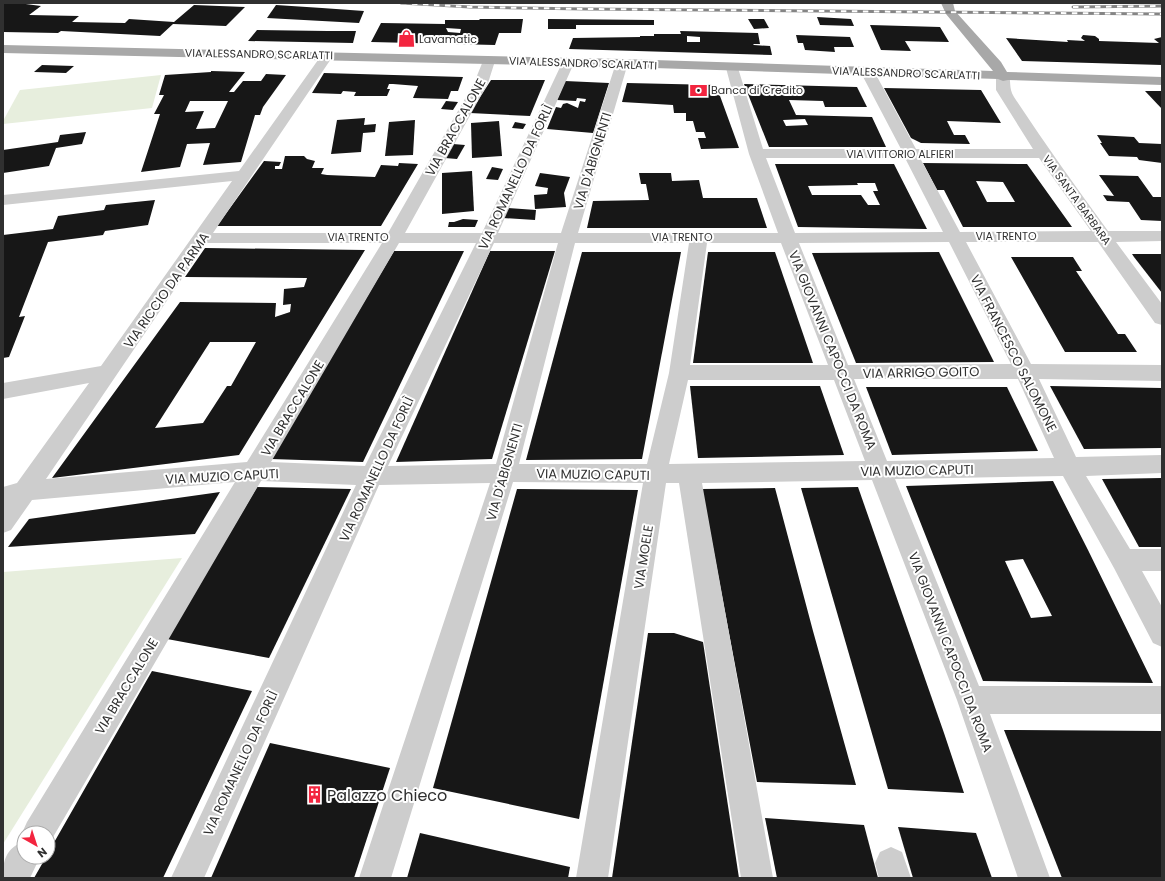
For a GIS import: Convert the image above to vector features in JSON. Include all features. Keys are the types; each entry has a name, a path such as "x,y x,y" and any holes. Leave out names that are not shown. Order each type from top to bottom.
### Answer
{"main road":[{"path":"947,3 950,12 996,65 1003,77"},
{"name":"VIA ALESSANDRO SCARLATTI","path":"3,49 489,60 1162,81"}],"street":[{"name":"VIA RICCIO DA PARMA","path":"3,523 246,175 327,56"},
{"name":"VIA BRACCALONE","path":"43,825 394,237 481,82 489,60"},
{"name":"VIA ROMANELLO DA FORLÌ","path":"187,878 372,476 488,237 568,63"},
{"name":"VIA D'ABIGNENTI","path":"375,878 505,473 568,237 622,64"},
{"name":"VIA GIOVANNI CAPOCCI DA ROMA","path":"732,68 757,154 788,238 972,700 1034,878"},
{"name":"VIA FRANCESCO SALOMONE","path":"867,71 1025,371 1069,467 1124,560 1162,634"},
{"name":"VIA SANTA BARBARA","path":"1003,77 1003,90 1043,153 1162,318"},
{"name":"VIA VITTORIO ALFIERI","path":"757,154 1043,153"},
{"path":"3,200 246,175"},
{"name":"VIA TRENTO","path":"202,238 788,238 1162,236"},
{"name":"VIA MOELE","path":"592,878 656,474 679,373 699,237"},
{"name":"VIA ARRIGO GOITO","path":"679,373 1025,371 1162,373"},
{"path":"3,391 108,372"},
{"name":"VIA MUZIO CAPUTI","path":"3,497 25,491 255,471 372,476 505,473 656,474 881,471 1162,464"},
{"path":"689,473 757,878"},
{"path":"1124,560 1162,560"},
{"path":"972,700 1162,700"},
{"path":"12,878 19,865"}],"green space":[{"path":"161,75 152,108 3,124 3,121 20,90"},
{"path":"182,558 3,844 3,572"}],"building":[{"path":"3,3 41,6 29,15 79,16 72,22 125,23 129,19 174,22 194,5 245,7 226,26 173,24 160,36 61,31 58,33 3,32"},
{"path":"276,5 364,11 359,23 267,18"},
{"path":"817,17 851,19 854,26 820,25"},
{"path":"523,19 521,33 499,33 495,45 371,42 381,23 445,24 445,20","holes":["446,28 461,29 460,33 448,32"]},
{"path":"548,19 654,20 654,25 576,25 576,29 548,29"},
{"path":"748,19 764,19 769,28 754,29"},
{"path":"870,25 940,27 949,42 905,41 911,51 881,50"},
{"path":"257,30 356,31 353,43 248,41"},
{"path":"680,31 758,33 760,44 753,44 770,46 772,55 569,49 573,38 640,37 654,36 654,34 681,34","holes":["687,36 700,37 700,42 687,42"]},
{"path":"796,35 850,37 854,47 834,47 835,52 805,50 803,43 798,43"},
{"path":"1083,35 1095,36 1099,39 1099,41 1159,43 1154,39 1162,37 1162,65 1022,61 1006,38 1068,42 1067,40 1085,41 1081,38"},
{"path":"42,65 74,66 66,73 34,72"},
{"path":"211,72 245,72 229,92 234,92 243,81 261,81 266,74 286,75 263,107 260,115 255,115 241,162 203,165 210,143 187,144 180,167 141,172 160,114 154,114 164,95 159,95 165,75","holes":["190,101 228,101 215,128 196,129 204,111 185,112"]},
{"path":"324,73 463,77 458,91 451,91 448,99 413,98 418,86 393,84 389,84 387,89 390,89 387,96 354,96 356,92 343,91 341,94 312,93"},
{"path":"491,80 545,80 530,116 470,113"},
{"path":"565,81 609,83 593,133 547,129 556,107 561,108 563,104 567,103 578,108 580,101 585,102 586,99 577,98 576,101 557,100"},
{"path":"627,83 716,85 739,148 701,149 698,138 706,138 704,132 696,132 693,121 686,121 686,113 674,113 673,105 622,102"},
{"path":"744,84 857,87 867,107 825,107 823,101 789,100 796,115 872,117 886,147 769,147","holes":["805,119 808,125 786,126 783,120"]},
{"path":"884,88 981,90 1001,123 947,121 954,135 965,135 970,144 921,143 911,138"},
{"path":"1145,91 1162,91 1162,109"},
{"path":"446,101 458,102 453,110 441,109"},
{"path":"365,118 364,125 376,124 375,132 363,133 361,152 331,154 337,120"},
{"path":"415,120 413,155 385,156 389,122"},
{"path":"499,121 502,156 472,158 471,123"},
{"path":"515,122 526,124 523,129 512,128"},
{"path":"86,132 82,144 56,148 49,166 3,173 3,150 58,142 60,135"},
{"path":"1097,135 1134,137 1139,143 1162,144 1162,163 1139,160 1137,157 1109,156 1100,143 1102,143"},
{"path":"453,144 465,145 457,159 445,158"},
{"path":"285,156 304,156 307,159 315,161 312,168 324,168 321,174 327,175 375,177 381,165 398,166 399,163 418,164 381,226 217,226 264,161 281,162 279,166 275,166 275,169 282,169"},
{"path":"923,163 1027,164 1072,227 963,227 944,190 937,190","holes":["976,181 1003,182 1015,202 987,202"]},
{"path":"775,164 894,164 927,229 798,227","holes":["857,183 875,183 878,191 873,191 880,205 868,205 861,195 812,195 808,186 858,185"]},
{"path":"492,167 503,169 498,180 486,179"},
{"path":"472,171 474,211 442,214 442,173"},
{"path":"540,173 570,177 564,193 566,207 535,209 534,195 547,194 548,188 535,186"},
{"path":"639,173 671,173 672,181 699,180 703,198 757,198 767,228 587,228 593,201 649,200 646,184 641,184"},
{"path":"1099,175 1138,176 1153,197 1162,197 1162,221 1141,220 1129,202 1107,201 1103,195 1114,196"},
{"path":"155,200 148,225 105,231 103,235 48,242 19,317 25,316 9,357 3,358 3,235 53,229 58,216 104,210 106,205"},
{"path":"508,208 536,210 535,220 503,218"},
{"path":"463,219 478,220 475,227 448,227 449,222"},
{"path":"205,248 365,250 239,455 52,478 180,302 276,303 275,317 290,312 291,304 283,305 284,289 304,287 307,278 185,277","holes":["210,342 256,342 231,386 227,386 203,423 155,428"]},
{"path":"394,251 464,251 363,462 271,459"},
{"path":"490,251 555,251 492,459 396,462"},
{"path":"582,252 681,252 642,459 526,460"},
{"path":"708,252 775,252 813,363 693,363"},
{"path":"939,252 994,362 856,363 812,253"},
{"path":"1132,254 1162,254 1162,293 1134,257"},
{"path":"1011,257 1073,257 1082,271 1076,271 1118,334 1125,334 1137,352 1065,352"},
{"path":"690,386 820,386 844,455 698,458"},
{"path":"1050,386 1162,388 1162,448 1084,449"},
{"path":"866,387 1007,387 1038,451 892,455"},
{"path":"1162,478 1162,547 1139,547 1102,479"},
{"path":"1053,481 1153,683 983,681 906,486","holes":["1023,559 1052,616 1031,618 1005,561"]},
{"path":"257,487 351,489 269,658 167,639"},
{"path":"858,487 964,793 888,789 801,488"},
{"path":"775,488 856,785 757,782 702,489"},
{"path":"517,489 638,490 579,819 433,788"},
{"path":"220,492 195,534 8,547 29,519"},
{"path":"648,633 674,633 703,642 739,878 612,878"},
{"path":"152,671 252,691 163,878 34,878 41,865 56,865 56,839"},
{"path":"1004,730 1162,731 1162,878 1062,878"},
{"name":"Palazzo Chieco","path":"270,743 390,768 354,878 211,878"},
{"path":"765,818 864,825 878,878 777,878"},
{"path":"898,827 976,833 992,878 913,878"},
{"path":"420,833 570,867 568,878 407,878"}],"railway":[{"path":"401,3 470,7 586,9 1162,14"},
{"path":"1073,7 1162,6"}],"place":[{"name":"Lavamatic","path":"406,39"},
{"name":"Banca di Credito","path":"698,90"},
{"name":"Palazzo Chieco","path":"314,795"}]}
